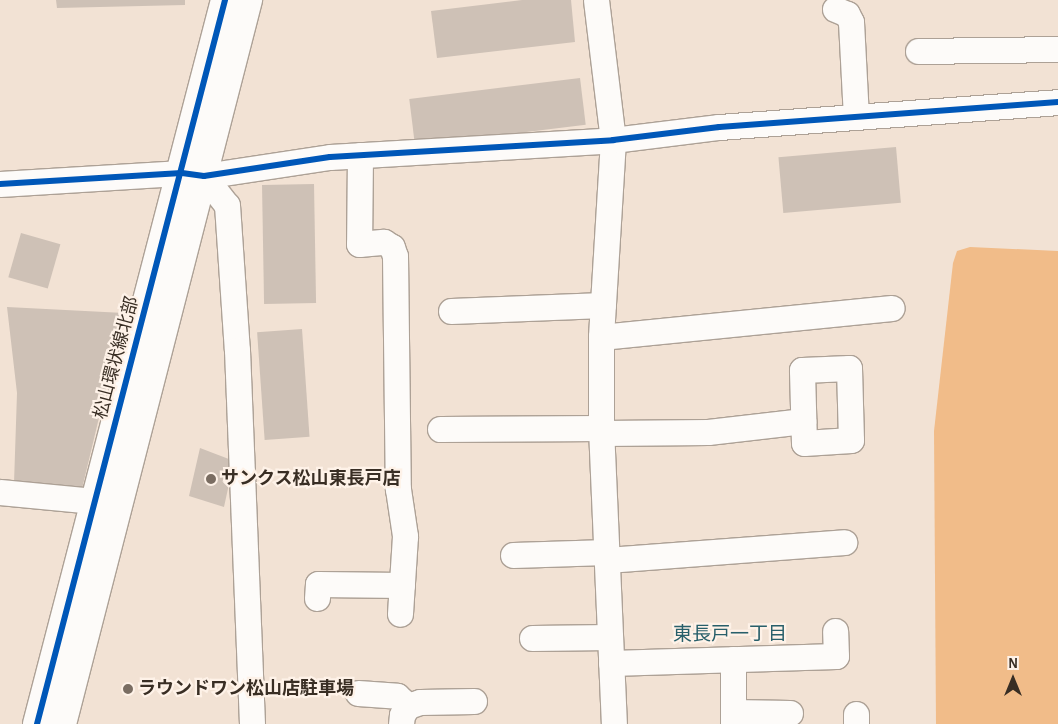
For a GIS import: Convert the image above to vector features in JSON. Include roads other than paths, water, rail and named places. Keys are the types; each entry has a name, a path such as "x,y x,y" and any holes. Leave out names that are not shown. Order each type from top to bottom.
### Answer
{"street":[{"name":"松山環状線北部","path":"193,175 225,0"},
{"name":"松山環状線北部","path":"37,724 107,502 193,175 248,0"},
{"path":"582,0 606,140"},
{"path":"596,0 606,140 601,337 601,431 614,724"},
{"path":"835,9 847,14 851,22 856,117"},
{"path":"918,51 1058,49"},
{"path":"0,184 193,175 360,156 606,140 719,127 1058,102"},
{"path":"360,156 359,244 384,242 392,247 394,256 398,489 405,536 400,614"},
{"path":"193,175 227,205 237,350 252,724"},
{"path":"451,311 603,305"},
{"path":"601,337 892,308"},
{"path":"440,429 708,432 803,421"},
{"path":"0,492 107,502"},
{"name":"松山環状線北部","path":"62,724 107,502"},
{"path":"513,555 607,556 715,543 844,542"},
{"path":"317,598 318,584 402,585"},
{"path":"611,663 836,656 835,631"},
{"path":"532,638 610,637"},
{"path":"733,659 733,718 790,713"},
{"path":"358,693 397,696 405,715 434,701 474,701"}],"place":[{"name":"サンクス松山東長戸店","path":"211,479"},
{"name":"ラウンドワン松山店駐車場","path":"128,689"}],"district":[{"name":"東長戸一丁目","path":"730,635"}]}
